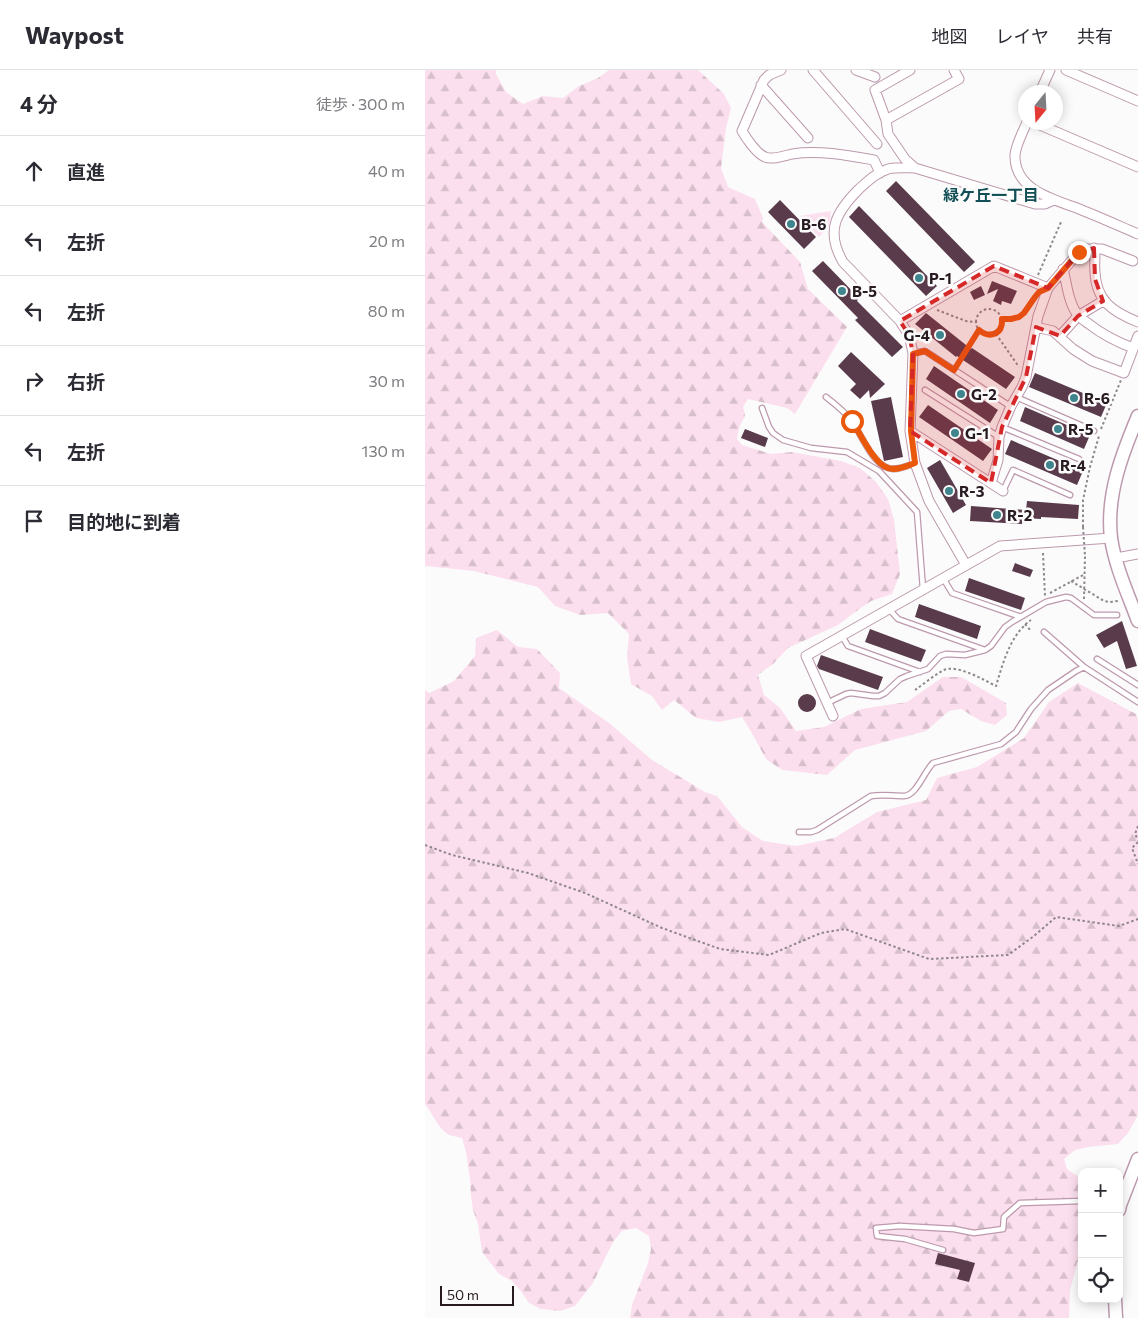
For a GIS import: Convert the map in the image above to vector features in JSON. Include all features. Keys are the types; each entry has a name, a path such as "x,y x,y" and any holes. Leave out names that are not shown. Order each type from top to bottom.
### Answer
{"main road":[{"path":"1138,416 1133,442 1118,468 1110,517 1111,538 1116,558 1138,621"},
{"path":"1123,1197 1138,1159"},
{"path":"1115,1303 1116,1318"}],"street":[{"path":"781,70 769,75 761,84 742,131 745,138 763,157 769,158 803,152 837,154 873,160 879,173"},
{"path":"813,70 877,144"},
{"path":"856,70 876,74 875,90 886,120 888,134 905,159 915,168"},
{"path":"875,90 910,70"},
{"path":"886,120 959,79 954,70"},
{"path":"1043,85 1050,70"},
{"path":"1066,70 1138,101"},
{"path":"761,84 808,138"},
{"path":"1024,130 1015,155 1017,168 1025,183 1054,200 1138,234"},
{"path":"1052,130 1138,167"},
{"path":"965,565 929,501 915,463 911,431 913,354 909,336 900,321 843,262 835,238 836,220 847,200 869,180 879,173 897,167 915,168 1035,204 1045,204 1054,200"},
{"path":"1094,248 1096,256 1095,279 1103,301 1111,309 1138,322"},
{"path":"991,483 998,460 999,437 1002,426 1026,377 1038,316 1048,288 1079,252 1094,248 1102,249 1133,261"},
{"path":"900,321 994,266 1048,288"},
{"path":"1063,269 1069,294 1079,316 1099,332 1133,348"},
{"path":"1060,336 1079,316 1103,301"},
{"path":"1036,327 1053,331 1092,361 1123,374 1138,336"},
{"path":"911,431 1003,491"},
{"path":"833,716 806,656 1001,546 1111,538"},
{"path":"1116,558 1138,554"}],"lane":[{"path":"913,354 925,351 1011,406"},
{"path":"925,390 999,437"},
{"path":"825,397 841,409 852,421 879,462 887,468 896,469 915,463"},
{"path":"1016,397 1094,431"},
{"path":"762,408 769,427 773,433 783,440 811,448 847,452 879,471 917,512 923,590"},
{"path":"1002,426 1079,459"},
{"path":"1003,491 1013,470 1069,495"},
{"path":"943,578 952,593 1021,617"},
{"path":"827,703 851,693 879,696 907,676 928,669 940,656 946,654 965,655 985,650 991,646 1011,622 1045,602 1066,597 1071,598 1094,615 1117,614"},
{"path":"889,609 897,619 985,650"},
{"path":"1044,632 1084,667 1138,702"},
{"path":"842,636 848,646 920,672"},
{"path":"1097,659 1138,684"},
{"path":"799,832 817,830 871,796 880,794 907,796 913,793 933,764 1001,744 1016,732 1031,709 1048,690 1084,667"},
{"path":"943,1250 905,1239 877,1236 877,1228 900,1226 974,1233 1003,1229 1004,1217 1020,1203 1078,1202"}],"path":[{"path":"1037,277 1061,222"},
{"path":"1002,319 1019,317 1039,292 1048,288"},
{"path":"926,306 966,321 976,322"},
{"path":"990,309 998,312 1002,319 1001,327 995,334 987,334 979,330 976,322 982,311 990,309"},
{"path":"954,370 979,330"},
{"path":"995,334 1026,377"},
{"path":"1084,607 1083,500 1100,433 1123,374"},
{"path":"1045,596 1085,574"},
{"path":"1071,581 1104,601 1118,601"},
{"path":"1025,624 1031,631"},
{"path":"1138,826 1135,834 1138,841 1132,848 1138,864"},
{"path":"425,845 452,855 528,873 585,893 662,928 720,949 769,955 821,933 845,929 929,959 1008,955 1056,917 1119,926 1138,919"}],"highlighted area":[{"path":"1094,248 1095,279 1103,301 1078,316 1060,336 1036,327 1026,377 1002,427 991,483 910,431 913,353 909,335 900,321 994,266 1048,288 1079,252"}],"green space":[{"path":"425,70 496,70 496,74 506,92 523,104 543,96 563,98 579,86 598,78 609,70 698,70 724,94 731,108 726,128 721,168 728,187 755,199 763,218 762,222 800,262 808,289 847,327 795,414 787,408 748,399 743,407 745,416 739,428 737,439 742,445 771,454 792,452 841,461 860,468 876,482 888,499 894,519 900,574 892,594 871,601 838,625 788,648 774,663 758,675 764,695 780,708 796,731 824,727 861,709 907,702 943,677 961,677 1006,703 1007,715 995,725 981,721 961,709 949,711 926,731 855,750 827,775 782,770 766,759 742,717 719,722 696,718 674,700 662,710 652,696 631,684 627,657 629,634 608,613 580,615 555,606 538,587 474,571 425,566"},
{"path":"831,211 829,227 819,237 800,216"},
{"path":"497,630 518,647 537,649 560,673 559,688 609,723 652,760 705,792 717,796 742,827 763,841 796,846 834,838 877,812 926,800 937,778 977,767 1024,738 1049,702 1078,683 1136,714 1138,720 1138,1115 1128,1133 1118,1144 1075,1150 1064,1159 1067,1169 1078,1176 1078,1262 1070,1291 1069,1318 630,1318 632,1305 648,1263 651,1249 649,1236 636,1228 622,1231 613,1242 593,1283 575,1306 560,1311 541,1309 529,1303 512,1281 499,1274 482,1252 478,1224 473,1210 466,1152 462,1138 445,1132 425,1104 425,690 429,693 454,681 475,656 476,638"}],"building":[{"path":"896,181 975,262 964,272 886,191"},
{"name":"B-6","path":"780,200 816,237 804,249 768,212"},
{"path":"859,206 937,286 926,296 849,217"},
{"path":"823,261 859,298 857,301 903,347 892,357 855,320 858,318 812,271"},
{"path":"992,281 1017,291 1011,304 1002,301 1001,305 993,301 998,289 987,294"},
{"path":"981,286 985,295 974,300 970,292"},
{"path":"926,313 971,349 1015,377 1006,389 956,357 915,324"},
{"path":"851,352 885,384 870,398 869,390 860,399 850,390 856,384 838,366"},
{"name":"G-2","path":"934,366 998,410 990,423 926,379"},
{"name":"R-6","path":"1035,373 1107,403 1101,417 1029,387"},
{"path":"891,397 903,457 884,461 871,401"},
{"name":"G-1","path":"928,405 992,449 983,461 919,417"},
{"name":"R-5","path":"1025,407 1090,435 1084,449 1020,421"},
{"path":"745,429 768,438 765,447 741,438"},
{"name":"R-4","path":"1011,440 1083,471 1077,485 1005,454"},
{"name":"R-3","path":"940,460 966,505 953,513 927,468"},
{"path":"1027,501 1079,505 1078,519 1023,518 1022,524 970,521 971,506 1026,510"},
{"path":"1015,563 1033,570 1030,577 1012,571"},
{"path":"969,578 1025,598 1021,610 965,591"},
{"path":"919,604 981,626 977,639 915,617"},
{"path":"1122,621 1137,666 1126,669 1117,641 1104,648 1096,635"},
{"path":"870,629 926,650 921,662 865,642"},
{"path":"821,655 883,677 878,690 819,669 817,666"},
{"path":"803,694 811,694 816,699 814,710 803,712 798,707 798,699"},
{"path":"938,1253 975,1263 969,1282 957,1279 960,1270 935,1264"}],"place":[{"name":"B-6","path":"791,224"},
{"name":"P-1","path":"919,278"},
{"name":"B-5","path":"842,291"},
{"name":"G-4","path":"940,335"},
{"name":"G-2","path":"961,394"},
{"name":"R-6","path":"1074,398"},
{"name":"R-5","path":"1058,429"},
{"name":"G-1","path":"955,433"},
{"name":"R-4","path":"1050,465"},
{"name":"R-3","path":"949,491"},
{"name":"R-2","path":"997,515"}],"district":[{"name":"緑ケ丘一丁目","path":"991,194"}],"route":[{"path":"852,421 873,454 887,468 896,469 915,463 911,431 913,354 925,351 954,370 979,330 983,333 995,334 1001,327 1002,319 1019,317 1039,292 1048,288 1079,252"}]}
